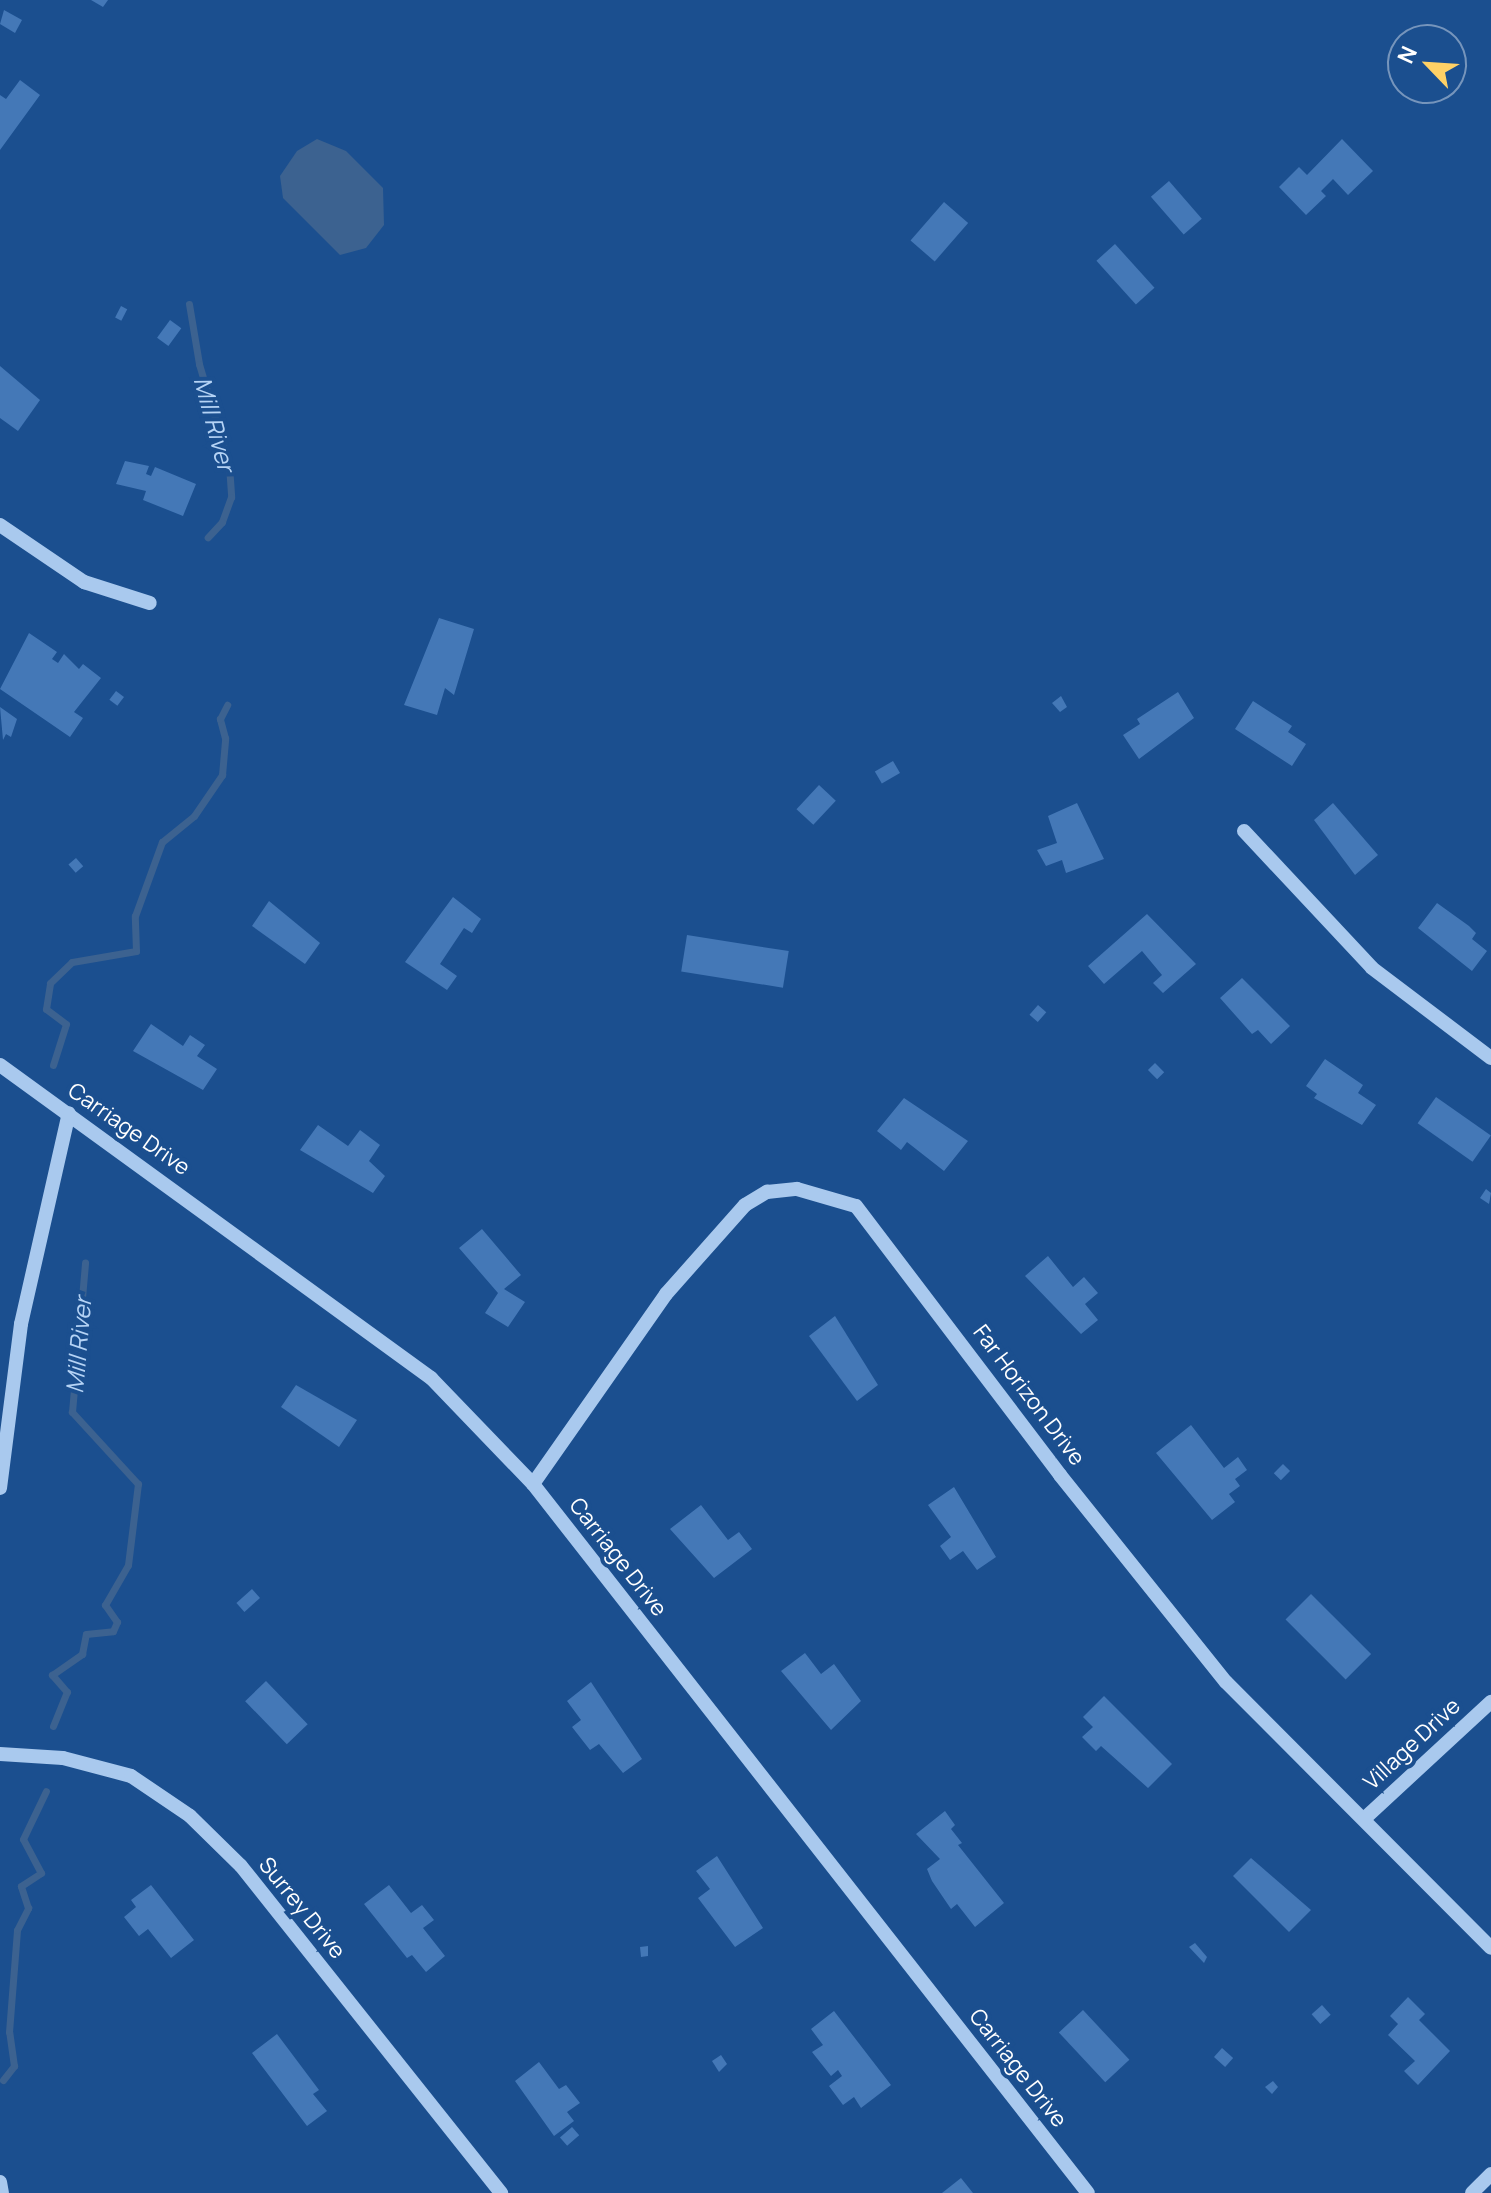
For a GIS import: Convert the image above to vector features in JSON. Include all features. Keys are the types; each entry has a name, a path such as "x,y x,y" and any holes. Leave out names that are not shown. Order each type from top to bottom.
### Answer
{"street":[{"path":"0,525 84,582 150,603"},
{"path":"1244,831 1372,968 1491,1058"},
{"name":"Carriage Drive","path":"0,1065 431,1378 533,1484 1088,2193"},
{"path":"0,1488 21,1324 69,1113"},
{"name":"Far Horizon Drive","path":"533,1484 666,1294 745,1205 767,1192 797,1189 856,1206 1060,1475 1226,1682 1491,1948"},
{"name":"Village Drive","path":"1364,1819 1491,1702"},
{"name":"Surrey Drive","path":"0,1754 63,1758 131,1776 190,1816 241,1866 501,2193"},
{"path":"1472,2193 1491,2174"},
{"path":"0,2182 2,2193"}],"water":[{"path":"317,139 346,151 383,188 384,225 366,248 340,255 283,198 280,176 297,151"}],"building":[{"path":"91,0 108,0 103,7"},
{"path":"4,10 22,20 15,33 0,24"},
{"path":"20,80 40,95 0,150 0,95 6,99"},
{"path":"1342,139 1373,171 1348,195 1333,179 1321,191 1326,196 1306,215 1279,187 1299,167 1307,175"},
{"path":"1169,181 1202,219 1184,234 1151,197"},
{"path":"944,202 968,223 935,261 911,240"},
{"path":"1115,244 1154,288 1136,305 1096,261"},
{"path":"121,306 127,309 121,321 115,318"},
{"path":"170,320 181,328 168,346 157,338"},
{"path":"0,366 40,400 18,431 0,418"},
{"path":"125,461 149,466 146,474 151,476 155,467 196,484 183,516 143,500 146,491 116,484"},
{"path":"439,618 474,629 454,695 445,688 437,715 404,705"},
{"path":"29,633 57,652 52,659 58,663 64,654 79,669 83,664 101,678 74,712 83,718 70,737 0,689"},
{"path":"116,691 124,697 117,706 109,700"},
{"path":"1178,692 1194,718 1139,759 1123,735 1140,724 1137,719"},
{"path":"1061,696 1067,707 1060,712 1052,703"},
{"path":"1253,701 1292,726 1288,732 1306,744 1292,766 1235,729"},
{"path":"0,707 17,719 11,737 6,734 3,740"},
{"path":"893,761 900,773 882,784 875,772"},
{"path":"819,785 836,801 813,825 796,809"},
{"path":"1077,803 1104,859 1066,873 1062,860 1046,866 1037,850 1057,843 1048,816"},
{"path":"1333,803 1378,855 1355,875 1314,820"},
{"path":"76,858 83,866 76,873 68,865"},
{"path":"453,897 481,919 472,933 464,928 440,964 457,976 447,990 405,962"},
{"path":"269,901 320,943 305,964 252,926"},
{"path":"1437,903 1469,926 1476,933 1472,939 1487,951 1472,971 1418,928"},
{"path":"1147,914 1196,964 1163,993 1153,983 1162,975 1142,951 1104,984 1088,966"},
{"path":"687,935 789,951 783,988 681,972"},
{"path":"1242,978 1290,1026 1271,1044 1258,1030 1252,1034 1220,998"},
{"path":"1038,1005 1046,1012 1038,1022 1029,1015"},
{"path":"151,1024 183,1046 190,1035 205,1045 197,1056 217,1069 203,1090 133,1051"},
{"path":"1325,1059 1363,1085 1358,1093 1376,1105 1362,1125 1314,1098 1317,1094 1306,1086"},
{"path":"1155,1063 1164,1072 1157,1079 1148,1070"},
{"path":"1436,1097 1491,1135 1473,1162 1418,1123"},
{"path":"904,1098 968,1141 944,1171 907,1142 901,1150 877,1131"},
{"path":"318,1125 348,1146 360,1130 380,1145 369,1161 385,1176 373,1193 300,1150"},
{"path":"1486,1189 1491,1193 1489,1204 1480,1198"},
{"path":"482,1229 521,1275 504,1289 525,1302 508,1327 485,1313 498,1293 459,1248"},
{"path":"1048,1256 1073,1287 1084,1277 1098,1293 1085,1304 1098,1320 1081,1334 1025,1276"},
{"path":"835,1316 878,1385 857,1401 809,1336"},
{"path":"296,1385 357,1420 339,1447 281,1407"},
{"path":"1191,1425 1224,1468 1238,1457 1247,1470 1235,1479 1240,1486 1229,1494 1235,1502 1212,1520 1156,1453"},
{"path":"1283,1464 1290,1471 1281,1480 1274,1473"},
{"path":"954,1487 996,1557 977,1570 963,1551 950,1560 940,1546 951,1537 928,1505"},
{"path":"701,1505 728,1540 739,1532 752,1549 714,1578 670,1529"},
{"path":"252,1589 260,1598 244,1612 236,1603"},
{"path":"1311,1594 1371,1654 1346,1680 1286,1619"},
{"path":"805,1653 821,1674 834,1664 861,1701 831,1730 781,1671"},
{"path":"266,1681 308,1724 287,1744 245,1701"},
{"path":"591,1682 642,1759 623,1773 599,1744 590,1750 572,1727 581,1720 567,1701"},
{"path":"1104,1696 1172,1764 1148,1788 1101,1746 1096,1751 1082,1737 1093,1727 1083,1717"},
{"path":"945,1811 955,1825 951,1829 962,1843 958,1845 1004,1903 975,1927 957,1904 951,1909 932,1881 927,1869 940,1859 916,1834"},
{"path":"717,1856 763,1928 735,1947 698,1898 710,1889 696,1871"},
{"path":"1251,1858 1311,1910 1289,1932 1233,1876"},
{"path":"151,1885 194,1940 171,1958 148,1929 139,1936 124,1917 136,1907 131,1900"},
{"path":"389,1885 411,1913 422,1905 434,1920 423,1928 445,1956 426,1972 412,1955 407,1958 364,1904"},
{"path":"1195,1943 1207,1957 1204,1963 1189,1947"},
{"path":"648,1946 648,1956 641,1957 640,1947"},
{"path":"1408,1997 1425,2014 1419,2020 1450,2051 1418,2085 1404,2071 1415,2061 1388,2035 1398,2024 1390,2016"},
{"path":"1322,2005 1331,2015 1320,2024 1312,2014"},
{"path":"1083,2010 1129,2060 1105,2082 1059,2033"},
{"path":"834,2011 891,2085 861,2108 854,2097 843,2105 829,2086 842,2076 838,2070 831,2076 812,2052 823,2045 811,2029"},
{"path":"277,2034 319,2090 313,2094 327,2111 307,2126 252,2053"},
{"path":"1222,2048 1233,2058 1225,2067 1214,2057"},
{"path":"721,2055 727,2064 719,2072 712,2061"},
{"path":"539,2062 559,2089 566,2085 580,2103 567,2112 574,2121 554,2136 515,2081"},
{"path":"1273,2081 1278,2087 1272,2094 1265,2087"},
{"path":"572,2127 579,2135 567,2146 560,2137"},
{"path":"961,2178 973,2193 942,2193"}],"waterway":[{"name":"Mill River","path":"189,304 199,364 229,465 231,497 222,522 208,537"},
{"name":"Mill River","path":"53,1065 66,1024 46,1009 50,983 72,962 136,951 135,916 162,842 194,816 222,775 225,738 220,719 227,705"},
{"name":"Mill River","path":"53,1726 67,1692 52,1675 82,1654 86,1634 113,1631 117,1622 105,1605 128,1565 138,1484 72,1412 85,1263"},
{"name":"Mill River","path":"3,2080 14,2066 9,2032 17,1930 28,1908 21,1886 41,1873 23,1839 46,1791"}]}
